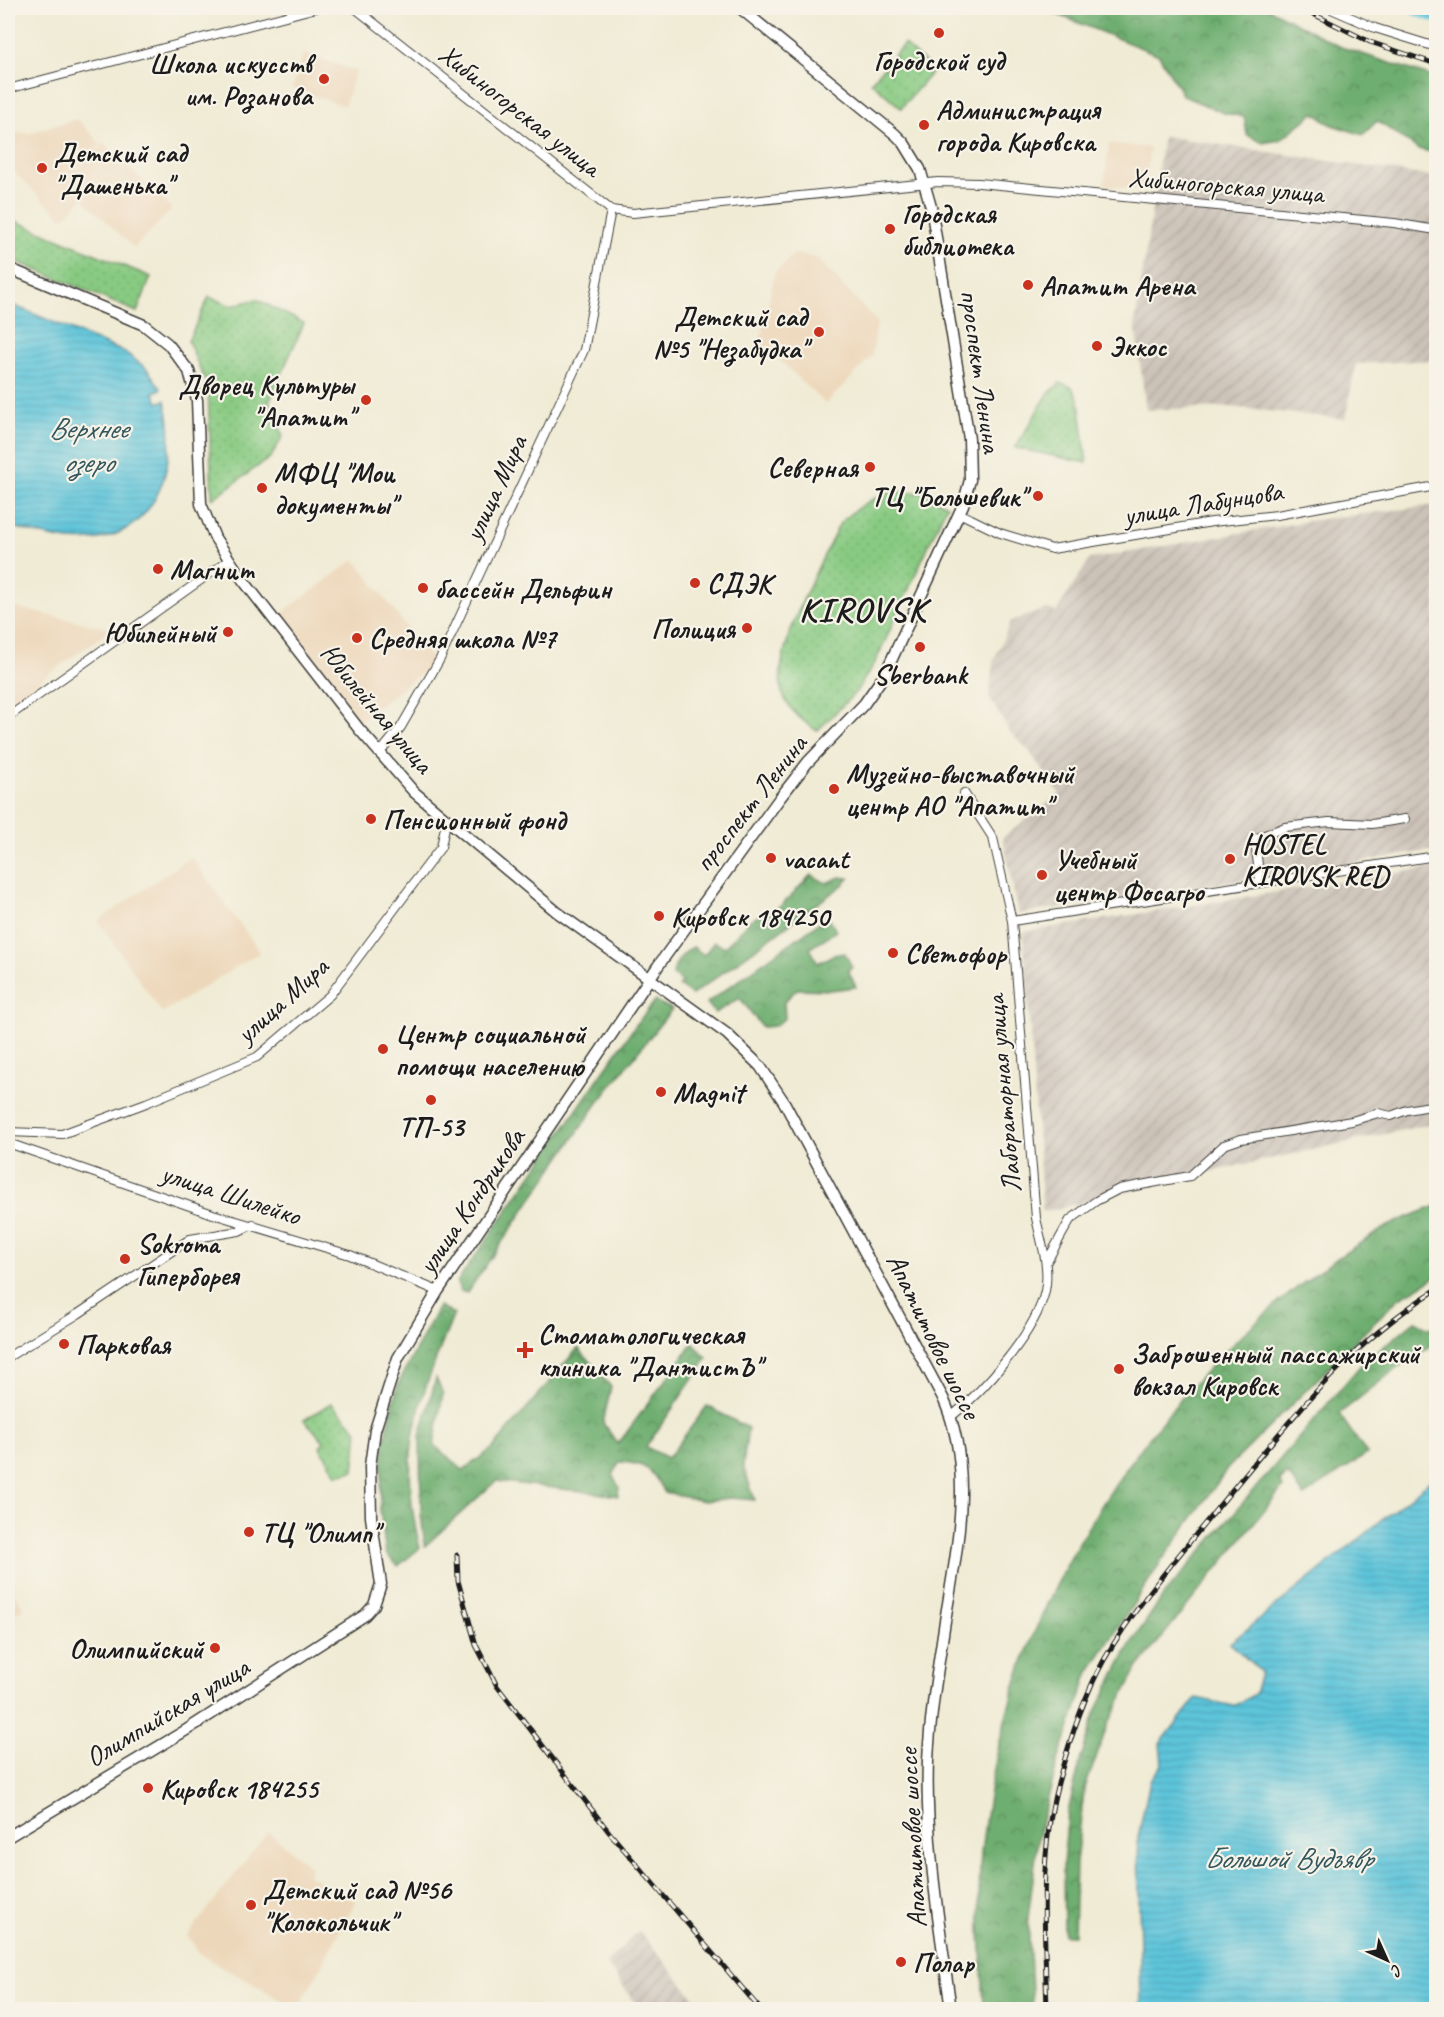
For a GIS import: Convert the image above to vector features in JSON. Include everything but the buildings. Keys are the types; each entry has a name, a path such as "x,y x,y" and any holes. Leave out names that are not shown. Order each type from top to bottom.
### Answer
{"street":[{"path":"8,89 316,8"},
{"name":"Хибиногорская улица","path":"355,8 611,210"},
{"name":"проспект Ленина","path":"648,979 778,799 808,762 864,704 885,674 961,509 970,480 968,432 921,184 910,153 895,135 740,8"},
{"path":"1329,8 1375,28 1437,47"},
{"name":"Хибиногорская улица","path":"921,184 979,183 1394,223 1437,230"},
{"path":"611,210 633,213 921,184"},
{"name":"улица Мира","path":"379,754 401,727 440,659 584,350 611,210"},
{"name":"Юбилейная улица","path":"8,268 144,325 154,331 179,356 189,371 197,400 200,496 208,524 229,560 379,754 446,822 565,918 648,979"},
{"name":"улица Лабунцова","path":"961,509 981,523 1041,548 1052,549 1212,522 1277,515 1437,486"},
{"path":"8,717 229,560"},
{"name":"Лабораторная улица","path":"952,1416 990,1381 1036,1316 1045,1290 1046,1263 1036,1218 1012,921 993,837 964,793"},
{"path":"1260,883 1255,839 1285,827 1329,822 1372,824 1406,819"},
{"name":"улица Мира","path":"8,1132 62,1134 157,1099 257,1057 330,995 441,847 446,822"},
{"path":"1012,921 1437,856"},
{"name":"Апатитовое шоссе","path":"648,979 727,1034 760,1066 823,1174 952,1416 959,1446 960,1533 931,1719 928,1764 931,1852 951,2010"},
{"name":"улица Кондрикова","path":"351,1624 374,1605 381,1584 370,1517 370,1466 386,1390 398,1358 438,1291 648,979"},
{"name":"Лабораторная улица","path":"1046,1263 1070,1220 1096,1201 1119,1189 1190,1176 1224,1145 1241,1139 1352,1121 1378,1113 1391,1116 1407,1110 1437,1106"},
{"name":"улица Шилейко","path":"8,1143 213,1214 253,1224 350,1256 438,1291"},
{"path":"8,1358 71,1319 190,1239 239,1231 253,1224"},
{"name":"Олимпийская улица","path":"8,1837 188,1729 351,1624"}],"shaded area":[{"name":"Школа искусств им. Розанова","path":"304,53 356,71 344,106 292,88"},
{"path":"77,119 101,144 74,170 75,172 104,143 172,209 134,248 81,197 81,200 63,219 8,166 8,139 14,133 29,133"},
{"path":"1163,136 1436,177 1436,360 1356,364 1345,419 1229,407 1146,410 1135,324"},
{"path":"1109,143 1150,148 1145,190 1104,185"},
{"name":"Детский сад №5 \"Незабудка\"","path":"794,254 817,258 877,322 872,356 826,404 760,342 775,272"},
{"path":"1436,505 1436,850 1018,914 1003,837 1060,794 1029,751 1009,731 989,697 993,662 1011,621 1047,609 1056,612 1090,559 1315,520"},
{"name":"Средняя школа №7","path":"355,559 434,663 358,722 282,613"},
{"path":"8,606 112,629 8,703"},
{"path":"191,857 260,952 162,1013 98,921"},
{"path":"1436,867 1436,1123 1190,1176 1043,1212 1023,932"},
{"path":"8,1583 24,1608 8,1618"},
{"path":"268,1832 311,1867 308,1875 356,1901 298,2009 201,1955 187,1936"},
{"path":"639,1931 704,2009 640,2009 606,1963"}],"green space":[{"path":"1041,8 1268,8 1341,47 1436,78 1436,153 1418,149 1377,121 1363,135 1332,125 1314,113 1280,140 1263,143 1247,135 1244,117 1224,113 1183,96 1159,55"},
{"path":"904,44 934,70 901,108 871,82"},
{"path":"8,218 151,277 137,312 8,258"},
{"path":"209,297 232,306 256,299 304,323 269,402 283,436 271,457 212,499 208,387 188,341"},
{"path":"1060,383 1072,387 1079,400 1087,463 1015,448 1048,394"},
{"path":"889,492 920,492 947,505 876,661 856,692 817,731 793,711 783,695 780,678 783,657 799,609 840,523 863,505"},
{"path":"811,875 826,883 840,877 849,878 843,885 692,995 679,986 682,982 673,975 677,962 685,952 693,947 704,955 714,942 725,947 750,920 781,906"},
{"path":"828,916 836,931 810,948 818,963 833,955 845,953 852,967 848,970 856,987 831,990 797,989 784,1002 785,1018 775,1026 762,1027 740,998 715,1013 707,1003"},
{"path":"655,1001 672,1009 597,1104 467,1293 460,1291 457,1282 635,1026"},
{"path":"1436,1206 1436,1277 1398,1299 1228,1468 1161,1562 1089,1672 1058,1761 1039,1832 1028,1918 1033,2009 984,2009 980,1879 983,1837 991,1785 1002,1732 1025,1655 1064,1571 1097,1513 1134,1458 1176,1405 1221,1356 1270,1310 1322,1269 1385,1228"},
{"path":"439,1306 454,1314 422,1401 411,1455 410,1483 413,1514 420,1548 398,1566 386,1554 380,1510 383,1448 398,1384"},
{"path":"1415,1321 1429,1328 1436,1326 1436,1343 1404,1363 1339,1414 1367,1454 1304,1496 1288,1474 1280,1481 1283,1487 1138,1667 1107,1727 1084,1791 1076,1862 1074,1935 1064,1935 1063,1864 1068,1812 1080,1761 1096,1711 1130,1645 1163,1596 1360,1366"},
{"path":"693,1343 707,1358 646,1447 668,1458 707,1406 748,1428 743,1466 755,1500 731,1498 704,1501 665,1493 648,1469 636,1464 619,1462 613,1476 619,1487 618,1496 496,1481 425,1546 421,1515 420,1435 436,1378 443,1394 434,1445 463,1470 493,1448 578,1348 611,1387 603,1423 618,1444"},
{"path":"331,1403 358,1431 354,1471 337,1475 320,1447 324,1441 304,1420"}],"water":[{"name":"Верхнее озеро","path":"8,303 126,353 147,369 161,389 154,392 158,403 165,400 169,423 166,469 159,490 148,509 133,524 113,535 79,541 8,526"},
{"name":"Большой Вудъявр","path":"1436,1476 1436,2009 1141,2009 1138,1837 1150,1781 1162,1764 1160,1744 1196,1698 1234,1706 1255,1694 1261,1672 1230,1643"}],"waterway":[{"path":"1417,8 1436,15"}],"railway":[{"path":"1301,8 1370,42 1436,64"},
{"path":"1047,2010 1044,1896 1052,1811 1077,1720 1104,1660 1156,1583 1290,1420 1373,1336 1436,1290"},
{"path":"457,1555 458,1581 476,1645 497,1686 609,1832 761,2010"}],"place":[{"name":"Городской суд","path":"939,33"},
{"name":"Школа искусств им. Розанова","path":"324,79"},
{"name":"Администрация города Кировска","path":"924,125"},
{"name":"Детский сад \"Дашенька\"","path":"42,168"},
{"name":"Городская библиотека","path":"890,229"},
{"name":"Апатит Арена","path":"1028,285"},
{"name":"Детский сад №5 \"Незабудка\"","path":"819,332"},
{"name":"Эккос","path":"1097,346"},
{"name":"Дворец Культуры \"Апатит\"","path":"366,400"},
{"name":"Северная","path":"870,467"},
{"name":"МФЦ \"Мои документы\"","path":"262,488"},
{"name":"ТЦ \"Большевик\"","path":"1038,496"},
{"name":"Магнит","path":"158,569"},
{"name":"СДЭК","path":"695,583"},
{"name":"бассейн Дельфин","path":"423,588"},
{"name":"Полиция","path":"747,628"},
{"name":"Юбилейный","path":"228,632"},
{"name":"Средняя школа №7","path":"357,638"},
{"name":"Sberbank","path":"920,647"},
{"name":"Музейно-выставочный центр АО \"Апатит\"","path":"834,789"},
{"name":"Пенсионный фонд","path":"371,819"},
{"name":"vacant","path":"771,858"},
{"name":"HOSTEL KIROVSK RED","path":"1230,859"},
{"name":"Учебный центр Фосагро","path":"1042,875"},
{"name":"Кировск 184250","path":"659,916"},
{"name":"Светофор","path":"893,953"},
{"name":"Центр социальной помощи населению","path":"383,1049"},
{"name":"Magnit","path":"661,1092"},
{"name":"ТП-53","path":"431,1100"},
{"name":"Sokroma Гиперборея","path":"125,1259"},
{"name":"Парковая","path":"64,1344"},
{"name":"Стоматологическая клиника \"ДантистЪ\"","path":"525,1350"},
{"name":"Заброшенный пассажирский вокзал Кировск","path":"1119,1369"},
{"name":"ТЦ \"Олимп\"","path":"249,1532"},
{"name":"Олимпийский","path":"215,1648"},
{"name":"Кировск 184255","path":"148,1788"},
{"name":"Детский сад №56 \"Колокольчик\"","path":"251,1905"},
{"name":"Полар","path":"901,1962"}],"district":[{"name":"KIROVSK","path":"863,609"}]}
